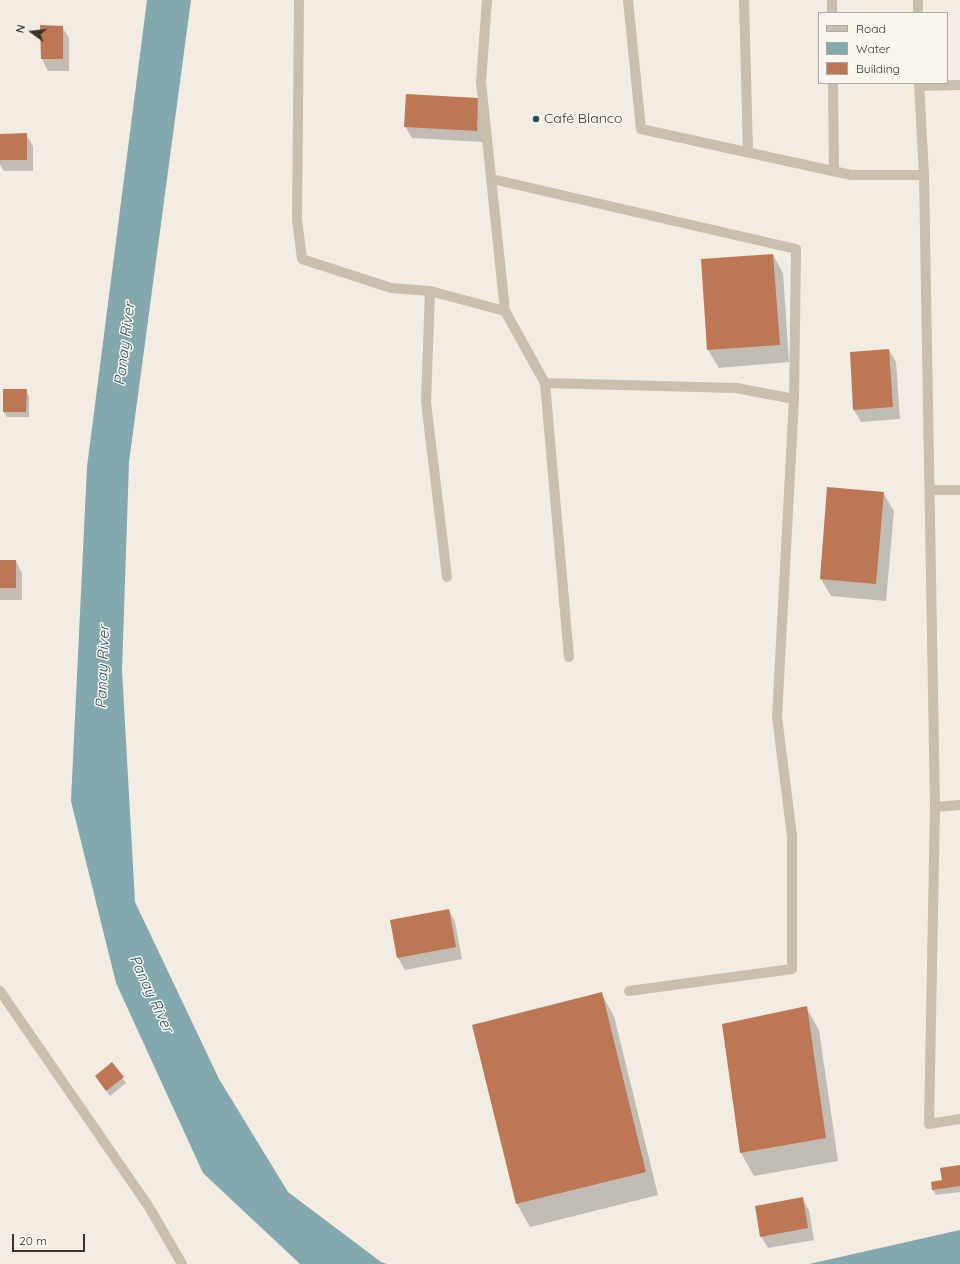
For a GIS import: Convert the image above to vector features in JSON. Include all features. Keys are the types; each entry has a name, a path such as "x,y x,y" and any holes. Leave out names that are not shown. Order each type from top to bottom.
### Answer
{"street":[{"path":"298,0 297,220 302,259 391,288 430,291 505,311"},
{"path":"487,0 482,82 505,311 545,383 569,657"},
{"path":"628,0 641,129 851,175 924,175"},
{"path":"744,0 748,152"},
{"path":"832,0 832,12"},
{"path":"918,0 918,12"},
{"path":"833,84 834,171"},
{"path":"960,85 918,84 924,175 934,807 929,1124 960,1119"},
{"path":"492,179 796,249 794,399 777,717 792,836 792,969 629,991"},
{"path":"430,291 426,402 446,577"},
{"path":"545,383 736,388 794,399"},
{"path":"930,490 960,490"},
{"path":"934,807 960,805"},
{"path":"0,991 149,1207 182,1264"}],"water":[{"name":"Panay River","path":"147,0 191,0 129,462 122,670 135,902 219,1079 288,1192 381,1262 387,1264 300,1264 203,1173 116,983 71,801 87,467"},
{"path":"960,1230 960,1264 809,1264"}],"building":[{"path":"40,25 63,26 63,59 41,59"},
{"path":"406,94 478,98 477,131 404,127"},
{"path":"27,133 27,160 0,160 0,134"},
{"path":"773,254 780,345 707,350 701,259"},
{"path":"889,349 893,407 853,410 850,352"},
{"path":"3,389 27,389 26,412 3,412"},
{"path":"827,487 884,492 876,584 820,579"},
{"path":"0,560 16,560 16,588 0,588"},
{"path":"449,909 456,947 397,958 390,920"},
{"path":"602,992 646,1172 516,1204 472,1025"},
{"path":"807,1006 826,1138 740,1153 722,1024"},
{"path":"112,1062 124,1077 106,1091 95,1076"},
{"path":"960,1165 960,1186 932,1190 931,1182 942,1180 940,1168"},
{"path":"803,1197 808,1228 760,1237 755,1206"}],"place":[{"name":"Café Blanco","path":"536,119"}]}
